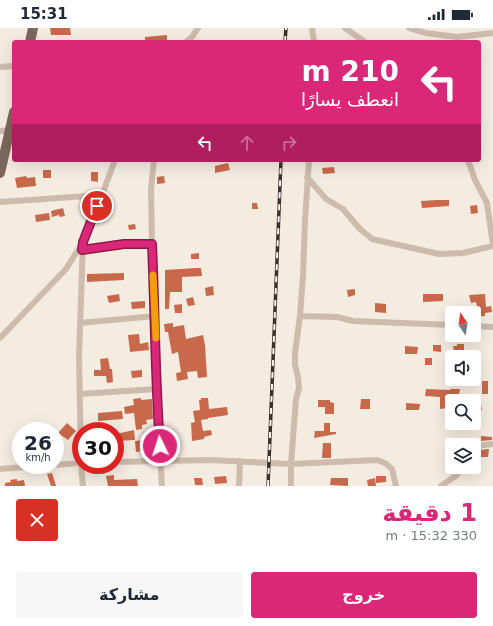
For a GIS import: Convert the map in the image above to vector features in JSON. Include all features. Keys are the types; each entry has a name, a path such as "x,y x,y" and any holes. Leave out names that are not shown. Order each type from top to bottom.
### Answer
{"main road":[{"path":"30,40 33,28"},
{"path":"0,173 8,130 12,118"}],"street":[{"path":"188,40 198,28"},
{"path":"312,28 314,40"},
{"path":"345,28 362,40"},
{"path":"409,28 426,33 457,37 493,33"},
{"path":"0,67 12,66"},
{"path":"0,338 66,269 83,242 114,162"},
{"path":"154,162 151,189 152,244 156,389 162,486"},
{"path":"291,486 291,464 296,399 299,388 295,364 295,353 303,276 309,162"},
{"path":"307,177 326,199 343,209 360,229 372,239 439,254 463,253 493,245 487,203 475,180 469,162"},
{"path":"0,202 102,195"},
{"path":"80,422 80,323 83,242"},
{"path":"82,250 124,244 152,244"},
{"path":"80,323 155,316"},
{"path":"300,316 337,317 353,321 445,325"},
{"path":"481,326 493,327"},
{"path":"80,394 156,389"},
{"path":"481,445 493,444"},
{"path":"124,462 161,460 240,461 291,464 377,460 385,463 392,469 396,486"},
{"path":"239,486 240,461"},
{"path":"0,469 12,468"},
{"path":"82,474 83,486"},
{"path":"441,486 458,474"}],"building":[{"path":"50,28 70,28 71,35 51,35"},
{"path":"167,35 167,40 145,40 145,37"},
{"path":"228,163 230,170 215,173 215,166"},
{"path":"334,167 335,173 323,174 322,168"},
{"path":"43,170 51,170 51,178 43,178"},
{"path":"91,172 98,172 98,182 91,181"},
{"path":"26,176 27,178 35,177 36,186 17,188 15,178"},
{"path":"164,176 165,183 157,184 157,177"},
{"path":"449,200 449,206 422,208 421,201"},
{"path":"252,203 257,203 258,209 252,209"},
{"path":"477,205 478,213 471,214 470,206"},
{"path":"63,208 65,216 60,217 59,215 52,217 51,211"},
{"path":"49,213 50,220 36,222 35,215"},
{"path":"135,224 136,229 129,230 128,225"},
{"path":"199,253 199,259 191,259 191,254"},
{"path":"201,268 202,276 182,277 182,292 170,292 169,309 165,309 165,270"},
{"path":"124,273 124,280 87,282 87,274"},
{"path":"213,286 214,295 206,296 205,288"},
{"path":"355,289 355,295 348,297 347,290"},
{"path":"119,294 120,301 109,303 107,296"},
{"path":"423,294 443,294 443,301 423,302"},
{"path":"485,294 486,307 491,306 492,312 485,313 485,316 481,316 481,306 477,306 476,302 471,303 469,295"},
{"path":"193,297 195,305 188,306 186,299"},
{"path":"145,301 145,308 132,309 131,302"},
{"path":"375,303 386,304 386,313 375,312"},
{"path":"182,304 182,313 175,313 174,305"},
{"path":"173,323 173,327 184,325 186,339 203,335 207,377 198,378 197,371 187,372 188,379 177,381 176,373 181,372 178,352 172,354 168,332 165,332 164,324"},
{"path":"139,334 140,344 148,342 149,350 130,352 128,335"},
{"path":"457,344 464,344 464,350 454,350 453,346 457,346"},
{"path":"433,345 441,345 441,352 433,351"},
{"path":"405,346 418,347 417,354 405,354"},
{"path":"108,358 110,369 112,369 113,382 107,383 106,376 94,376 94,370 101,370 100,359"},
{"path":"425,358 432,358 432,365 425,365"},
{"path":"142,370 142,377 132,378 131,371"},
{"path":"482,381 488,381 488,394 482,394"},
{"path":"426,389 460,389 459,394 445,394 445,408 440,409 440,397 425,396"},
{"path":"141,398 141,400 152,399 153,419 146,420 147,424 142,425 142,429 136,430 134,413 125,414 124,407 134,405 133,399"},
{"path":"201,398 208,398 209,409 227,407 228,415 201,420 203,431 211,430 212,435 204,437 204,439 192,441 191,423 195,422 193,411 200,410 199,400 201,400"},
{"path":"361,399 370,399 370,409 360,409"},
{"path":"318,400 330,400 330,402 334,403 334,414 325,414 325,407 318,407"},
{"path":"406,403 420,404 419,410 406,410"},
{"path":"122,411 123,419 98,421 98,413"},
{"path":"67,423 72,427 72,436 68,440 64,437 64,426"},
{"path":"324,423 330,423 330,432 336,432 336,434 314,438 315,431 324,431"},
{"path":"134,430 135,440 124,441 124,432"},
{"path":"481,436 492,437 492,440 481,441"},
{"path":"154,439 155,449 136,452 135,441"},
{"path":"323,443 331,443 331,458 322,458"},
{"path":"489,449 488,457 481,457 481,450"},
{"path":"47,474 52,474 56,486 51,486"},
{"path":"114,475 114,480 137,479 138,486 108,486 106,476"},
{"path":"226,476 227,483 215,484 214,477"},
{"path":"376,476 386,476 386,482 376,483"},
{"path":"194,478 202,478 203,485 195,485"},
{"path":"331,478 348,478 348,486 330,485"},
{"path":"375,478 376,486 368,486 367,480"},
{"path":"17,479 17,481 24,480 25,486 5,486 5,483 11,482 10,480"}],"railway":[{"path":"285,40 286,28"},
{"path":"268,486 281,162"}],"slow traffic":[{"path":"153,275 156,338"}],"route":[{"path":"97,206 83,242 82,250 124,244 152,244 156,389 160,446"}]}
